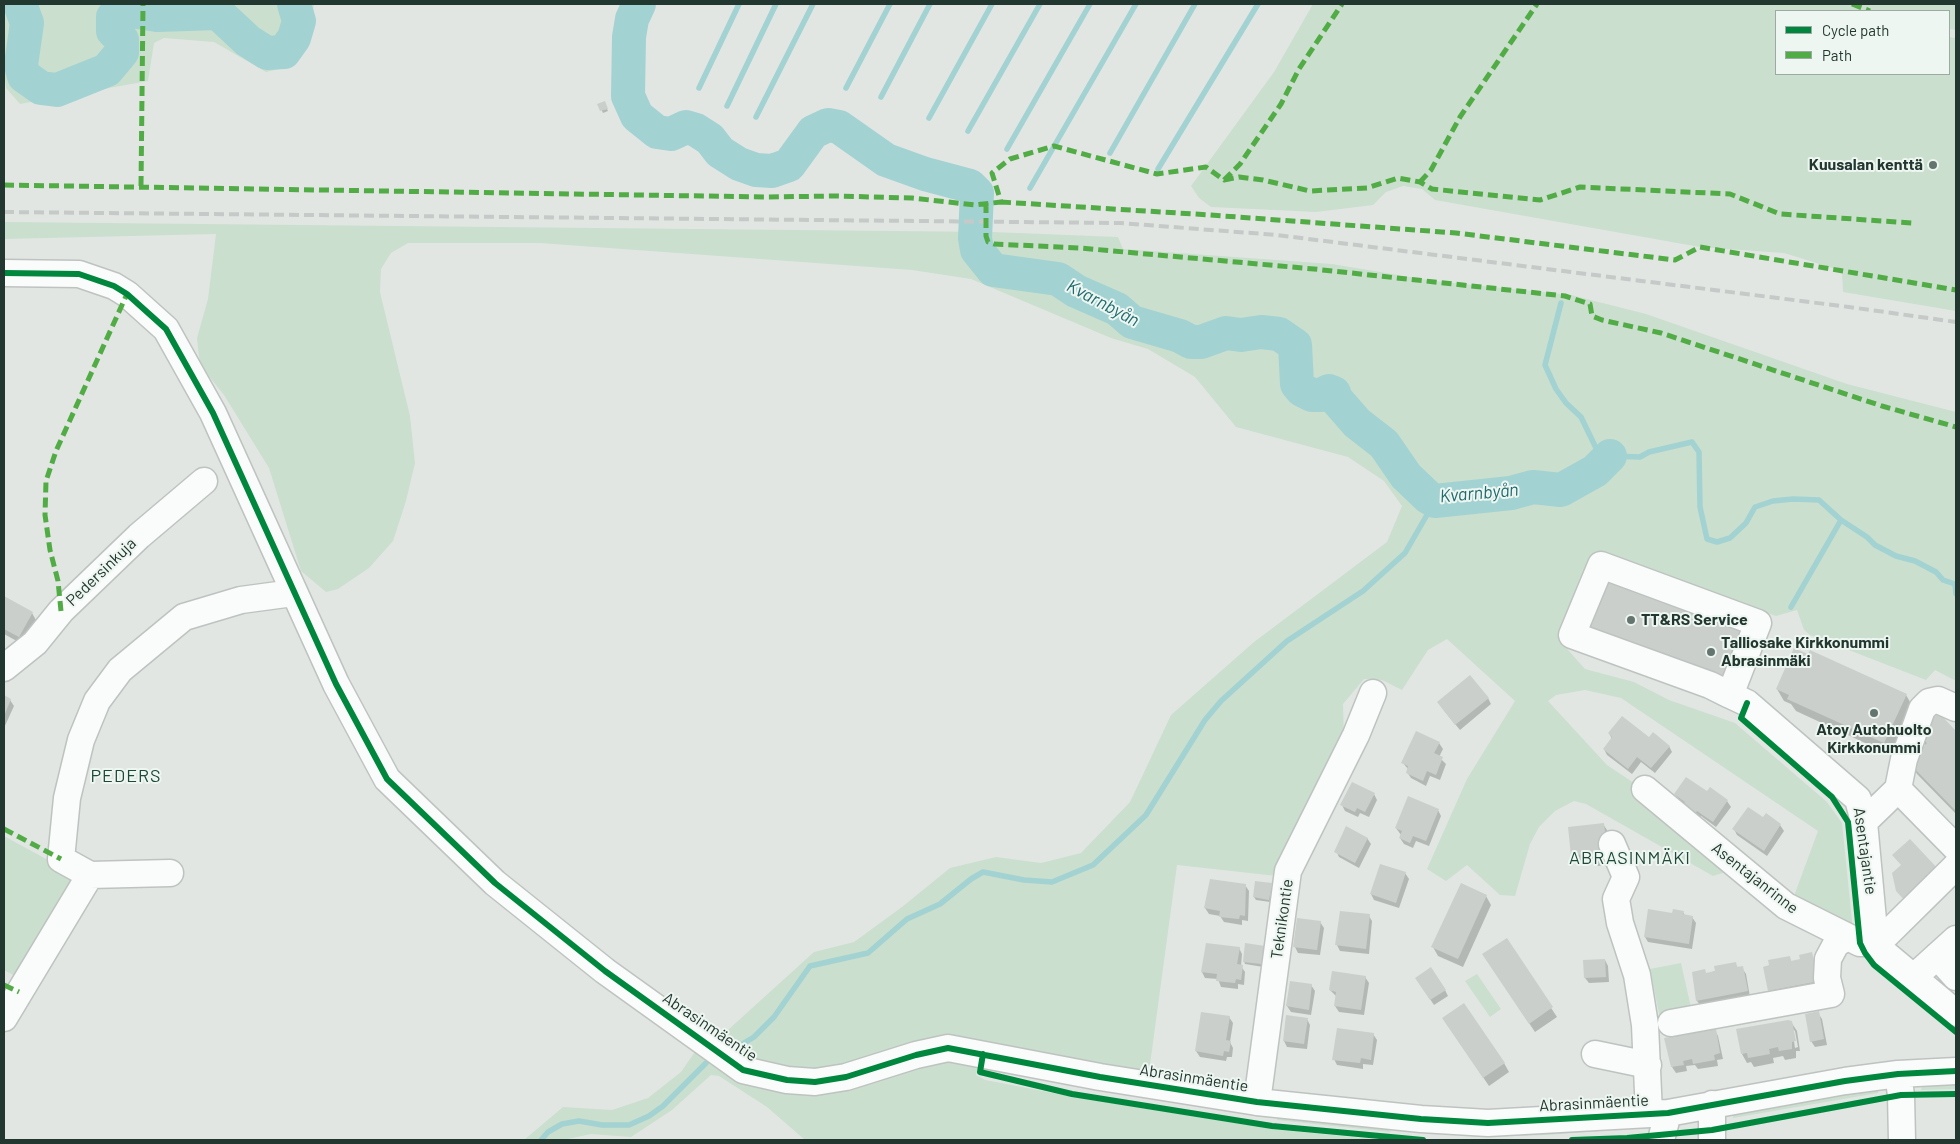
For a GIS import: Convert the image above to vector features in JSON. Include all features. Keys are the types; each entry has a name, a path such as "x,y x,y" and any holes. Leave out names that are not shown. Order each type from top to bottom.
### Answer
{"street":[{"name":"Abrasinmäentie","path":"4,273 79,274 114,286 127,294 166,329 213,413 293,593 336,684 387,779 494,883 605,971 744,1070 760,1075 814,1082 846,1077 916,1055 948,1048 1100,1077 1419,1130 1488,1122 1658,1113 1898,1074 1956,1071"},
{"name":"Pedersinkuja","path":"4,668 35,643 61,611 139,536 204,481"},
{"name":"Asentajantie","path":"1739,699 1758,623 1601,565 1572,635 1710,685 1739,699 1858,799 1864,822 1874,931 1878,943"},
{"path":"170,873 90,874 61,859 67,798 80,740 97,700 120,670 184,617 241,600 293,593"},
{"name":"Teknikontie","path":"1257,1102 1288,871 1356,735 1373,693"},
{"path":"1864,822 1898,789 1904,760 1922,709 1930,702 1938,700 1956,708"},
{"name":"Asentajanrinne","path":"1645,789 1786,906 1860,943 1878,943"},
{"path":"1898,789 1956,848"},
{"path":"1612,844 1626,877 1616,899 1620,923 1637,975 1648,1065 1658,1113 1661,1140"},
{"path":"1956,866 1878,943 1883,952 1956,1013"},
{"path":"4,1018 90,874"},
{"path":"1671,1023 1831,994 1827,978 1828,959 1836,944 1847,937"},
{"path":"1914,977 1956,938"},
{"path":"1937,956 1956,977"},
{"path":"1595,1054 1648,1065"},
{"path":"1898,1074 1901,1095 1902,1140"},
{"path":"1712,1104 1712,1140"}],"green space":[{"path":"4,4 314,4 309,38 293,66 266,72 214,42 164,38 154,43 148,81 20,104 6,88 4,70"},
{"path":"1313,4 1956,4 1956,30 1950,29 1950,10 1775,10 1775,75 1950,75 1950,37 1956,38 1956,311 1843,292 1842,271 1784,253 1700,247 1435,200 1422,189 1403,186 1386,192 1373,205 1316,212 1211,207 1199,198 1191,186 1274,72"},
{"path":"4,222 992,232 1118,237 1123,249 1332,264 1434,281 1571,295 1646,314 1847,384 1956,412 1956,681 1935,670 1926,680 1810,635 1804,630 1797,610 1776,616 1600,554 1561,642 1585,669 1634,682 1669,700 1735,723 1827,802 1842,823 1853,930 1791,904 1818,831 1621,698 1585,690 1556,695 1548,701 1607,765 1631,781 1722,860 1726,872 1713,876 1586,804 1574,801 1555,811 1539,827 1530,844 1515,896 1500,895 1467,865 1446,881 1427,869 1467,779 1515,701 1447,639 1428,650 1402,690 1382,680 1364,679 1343,704 1344,741 1277,876 1177,865 1149,1072 983,1042 1268,1112 1268,1117 1127,1095 978,1067 976,1075 985,1080 1074,1097 1272,1129 1382,1140 805,1140 767,1107 719,1076 711,1075 672,1110 631,1137 591,1134 563,1140 524,1140 563,1107 612,1110 648,1098 681,1072 699,1046 718,1039 814,952 854,942 902,907 950,868 996,857 1041,863 1081,853 1130,802 1171,715 1254,642 1387,542 1402,506 1384,481 1348,457 1236,427 1195,377 1148,349 1111,338 971,279 912,270 540,243 408,243 391,253 381,269 380,292 410,416 415,463 406,501 393,541 369,568 338,589 326,592 301,571 269,468 224,395 200,365 197,338 208,299 216,234 4,239"},
{"path":"4,836 79,877 15,976 4,970"},
{"path":"1681,963 1692,1012 1660,1018 1650,969"},
{"path":"1477,974 1501,1009 1490,1017 1465,981"},
{"path":"1932,1082 1956,1083 1956,1089 1921,1090 1922,1087"},
{"path":"1878,1090 1878,1093 1733,1118 1733,1114 1739,1109"},
{"path":"1278,1114 1382,1125 1391,1132 1277,1120"},
{"path":"1651,1127 1547,1135 1480,1137 1448,1134 1451,1130"}],"building":[{"path":"605,101 608,109 600,111 597,104"},
{"path":"1601,577 1744,629 1725,681 1582,629"},
{"path":"4,596 33,612 19,637 4,629"},
{"path":"1794,648 1808,654 1810,650 1907,694 1884,743 1787,699 1789,695 1776,689"},
{"path":"1470,675 1489,698 1455,725 1437,702"},
{"path":"4,695 11,699 4,716"},
{"path":"1939,713 1956,731 1956,811 1908,762 1927,743 1916,733"},
{"path":"1622,716 1649,737 1653,732 1670,746 1651,768 1637,757 1628,769 1603,749 1612,737 1608,733"},
{"path":"1416,731 1440,742 1434,753 1443,757 1436,775 1427,771 1423,781 1406,773 1408,766 1401,763"},
{"path":"1686,777 1707,791 1710,787 1728,800 1713,822 1697,811 1693,817 1680,808 1685,802 1674,794"},
{"path":"1352,782 1375,793 1365,812 1357,808 1355,812 1340,805"},
{"path":"1408,796 1439,809 1426,841 1413,836 1410,843 1399,838 1402,831 1395,828"},
{"path":"1748,807 1763,817 1766,813 1781,824 1764,851 1732,829"},
{"path":"1604,823 1608,859 1592,861 1591,853 1571,856 1568,827"},
{"path":"1346,826 1368,838 1355,863 1334,852"},
{"path":"1910,839 1940,871 1906,902 1896,891 1892,873 1901,865 1892,855"},
{"path":"1380,864 1406,872 1396,903 1370,894"},
{"path":"1210,879 1246,884 1245,916 1240,915 1239,919 1219,917 1220,911 1204,908"},
{"path":"1255,881 1272,883 1269,900 1253,897"},
{"path":"1461,883 1487,895 1458,959 1431,947"},
{"path":"1648,909 1672,913 1673,909 1684,911 1683,914 1693,916 1689,944 1644,937"},
{"path":"1340,911 1370,914 1366,949 1335,945"},
{"path":"1297,918 1321,921 1317,950 1293,947"},
{"path":"1507,938 1553,1007 1529,1024 1482,954"},
{"path":"1206,943 1240,947 1237,964 1243,965 1241,980 1236,979 1235,983 1216,981 1217,974 1201,972"},
{"path":"1245,943 1265,946 1262,964 1243,962"},
{"path":"1812,952 1819,981 1768,991 1763,967 1769,965 1768,960 1790,956 1791,961 1800,959 1799,955"},
{"path":"1605,959 1606,977 1584,978 1583,960"},
{"path":"1736,962 1737,967 1743,966 1748,991 1696,1001 1692,972 1705,969 1706,973 1715,971 1714,966"},
{"path":"1431,967 1446,990 1430,1000 1415,978"},
{"path":"1332,971 1366,976 1361,1010 1334,1006 1336,992 1329,990"},
{"path":"1290,981 1312,984 1309,1010 1286,1006"},
{"path":"1464,1003 1505,1063 1483,1078 1442,1018"},
{"path":"1819,1011 1824,1039 1810,1042 1805,1014"},
{"path":"1201,1012 1230,1016 1226,1040 1231,1041 1229,1052 1224,1051 1223,1056 1195,1051"},
{"path":"1286,1015 1308,1018 1304,1044 1283,1041"},
{"path":"1788,1020 1792,1021 1796,1041 1792,1042 1792,1049 1779,1051 1778,1047 1769,1049 1770,1054 1748,1058 1747,1053 1741,1054 1736,1029"},
{"path":"1337,1028 1374,1033 1371,1060 1361,1058 1360,1063 1332,1060"},
{"path":"1716,1029 1720,1053 1714,1055 1715,1060 1693,1064 1692,1059 1683,1061 1684,1065 1671,1067 1664,1038"}],"waterway":[{"name":"Kvarnbyån","path":"20,4 27,23 21,65 24,76 41,88 57,90 107,70 122,52 122,40 113,31 113,17 119,9 157,15 218,13 248,41 267,53 284,52 294,38 299,21 294,4"},
{"name":"Kvarnbyån","path":"639,4 632,19 629,37 628,96 637,116 657,132 671,134 686,127 696,130 710,139 720,152 739,164 756,170 772,171 789,165 813,132 828,125 839,127 886,160 925,174 970,186 977,193 975,238 977,250 993,270 1058,279 1076,291 1117,309 1132,322 1180,336 1191,342 1201,342 1226,333 1241,335 1261,332 1279,334 1295,345 1297,384 1302,390 1312,395 1321,395 1329,391 1334,393 1336,399 1357,423 1384,444 1406,476 1428,497 1435,501 1511,493 1533,487 1561,490 1595,471 1610,456"},
{"path":"699,88 739,4"},
{"path":"727,106 776,4"},
{"path":"756,117 813,4"},
{"path":"846,88 890,4"},
{"path":"881,97 930,4"},
{"path":"929,118 992,4"},
{"path":"968,131 1040,4"},
{"path":"1007,149 1090,4"},
{"path":"1030,188 1136,4"},
{"path":"1110,153 1195,4"},
{"path":"1158,169 1258,4"},
{"path":"1561,303 1545,365 1556,389 1566,403 1581,417 1597,450 1610,456 1640,457 1649,452 1692,442 1699,452 1700,507 1707,539 1717,542 1730,538 1746,523 1755,507 1773,501 1793,499 1819,500 1841,520 1867,537 1875,545 1896,556 1915,561 1936,572 1943,580 1955,584 1956,594"},
{"path":"729,1052 754,1037 774,1017 810,966 868,953 907,919 940,904 971,879 983,872 1024,880 1052,882 1093,865 1146,815 1205,720 1221,701 1287,641 1363,591 1405,553 1435,501"},
{"path":"1791,607 1841,520"},
{"path":"541,1140 548,1132 562,1124 579,1121 602,1125 629,1125 649,1116 663,1106 706,1063"}],"railway":[{"path":"4,212 1120,223 1277,235 1956,322"}],"marked path":[{"path":"141,186 143,4"},
{"path":"1224,180 1240,164 1281,104 1299,69 1342,4"},
{"path":"1420,182 1431,170 1460,117 1537,4"},
{"path":"1852,4 1867,10"},
{"path":"4,185 766,197 835,196 912,198 975,205 1001,202 992,173 1010,159 1054,146 1157,174 1206,167 1224,180 1239,177 1263,180 1310,191 1367,188 1398,178 1420,182 1432,189 1540,200 1580,187 1730,194 1780,214 1912,223"},
{"path":"1001,202 1456,233 1675,260 1700,247 1956,290"},
{"path":"986,203 986,236 988,242 994,244 1080,248 1314,269 1565,296 1590,304 1592,316 1602,320 1661,333 1882,406 1956,427"},
{"path":"61,611 58,581 50,550 45,515 46,481 56,451 127,294"},
{"path":"4,829 61,859"},
{"path":"4,985 19,992"}],"cycle path":[{"path":"4,273 79,274 114,286 127,294 166,329 213,413 336,684 387,779 495,883 605,971 743,1070 787,1080 815,1082 846,1077 916,1055 948,1048 1100,1077 1257,1102 1421,1119 1488,1123 1668,1113 1845,1081 1898,1074 1956,1071"},
{"path":"1747,703 1741,718 1832,797 1848,822 1860,943 1865,953 1874,965 1956,1032"},
{"path":"983,1054 980,1072 1072,1094 1272,1126 1423,1140"},
{"path":"1572,1140 1627,1138 1712,1130 1901,1095 1956,1094"}],"place":[{"name":"Kuusalan kenttä","path":"1933,165"},
{"name":"TT&RS Service","path":"1631,620"},
{"name":"Talliosake Kirkkonummi Abrasinmäki","path":"1711,652"},
{"name":"Atoy Autohuolto Kirkkonummi","path":"1874,713"}],"district":[{"name":"PEDERS","path":"126,776"},
{"name":"ABRASINMÄKI","path":"1630,858"}]}
